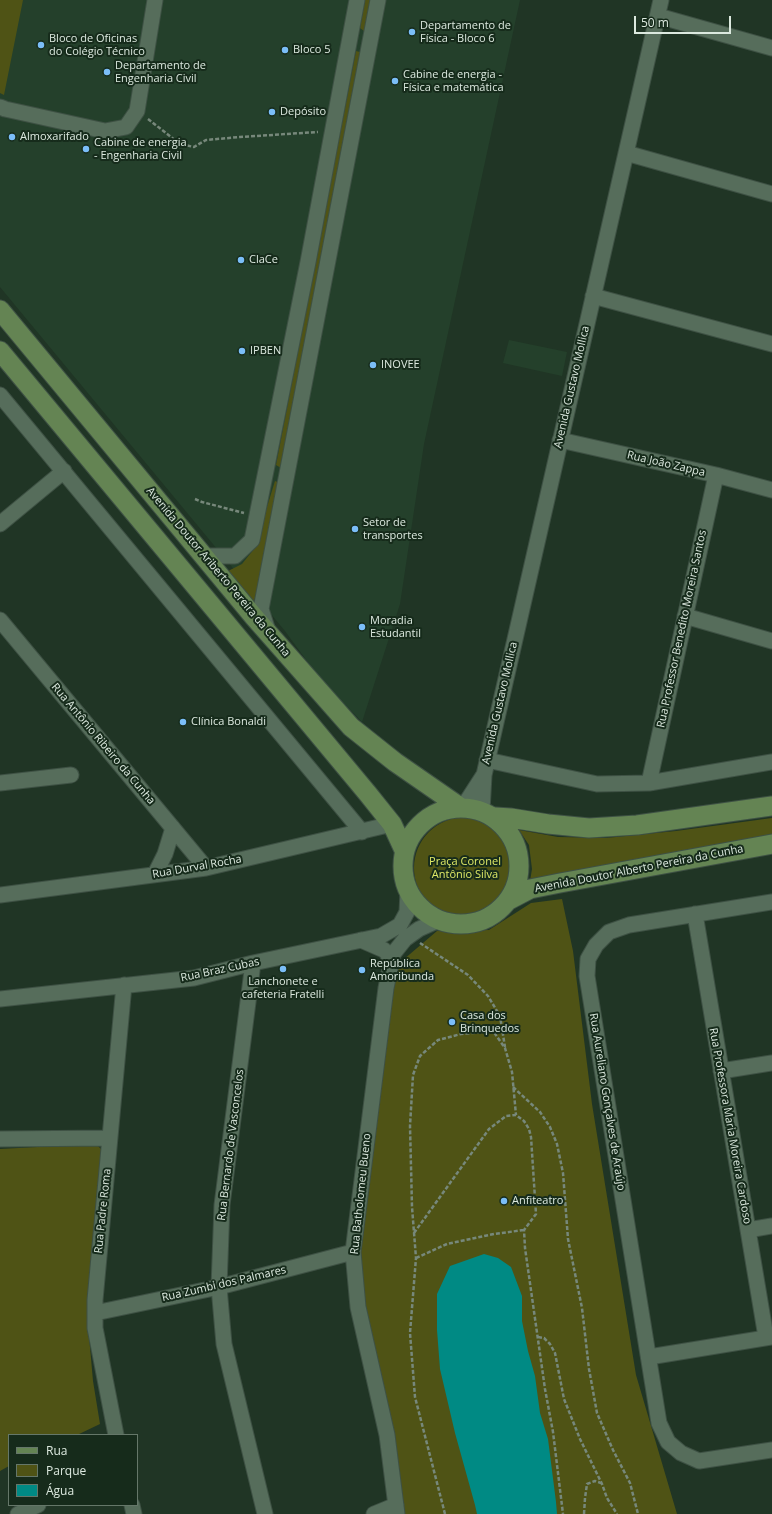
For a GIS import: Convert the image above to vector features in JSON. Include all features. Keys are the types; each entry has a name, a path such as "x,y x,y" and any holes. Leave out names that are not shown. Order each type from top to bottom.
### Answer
{"main road":[{"name":"Avenida Doutor Ariberto Pereira da Cunha","path":"0,310 269,634 351,727 395,762 462,807"},
{"path":"0,351 363,788 392,824 404,850"},
{"path":"488,814 514,840 520,860 518,881 509,900 496,913 480,922 460,924 439,920 420,907 408,891 403,871 404,850 412,833 421,822 436,812 462,807 511,818 548,824 589,828 637,825 772,806"},
{"name":"Avenida Doutor Alberto Pereira da Cunha","path":"509,900 530,889 772,844"}],"street":[{"path":"0,107 105,131 126,127 137,111 155,0"},
{"path":"204,556 235,556 252,540 350,44 357,0"},
{"path":"269,634 261,609 378,0"},
{"name":"Avenida Gustavo Mollica","path":"488,814 484,775 487,760 662,0"},
{"path":"658,16 772,48"},
{"path":"350,44 369,51"},
{"path":"626,153 772,194"},
{"path":"593,296 772,344"},
{"path":"0,395 362,832"},
{"name":"Rua João Zappa","path":"560,440 772,490"},
{"path":"266,466 287,474"},
{"path":"0,524 64,471"},
{"name":"Rua Professor Benedito Moreira Santos","path":"648,783 716,476"},
{"path":"685,616 772,641"},
{"name":"Rua Antônio Ribeiro da Cunha","path":"0,620 206,868"},
{"path":"487,760 597,784 648,783 772,762"},
{"path":"0,783 71,774"},
{"name":"Avenida Gustavo Mollica","path":"462,807 484,775"},
{"name":"Rua Durval Rocha","path":"0,895 206,868 392,824"},
{"path":"155,874 165,854 173,828"},
{"name":"Rua Braz Cubas","path":"0,999 194,978 253,963 381,936 400,925 408,912 408,891"},
{"name":"Rua Aureliano Gonçalves de Araújo","path":"772,902 629,925 609,932 596,945 588,959 587,976 649,1357 658,1423 668,1442 681,1453 699,1461 772,1450"},
{"name":"Rua Professora Maria Moreira Cardoso","path":"695,914 748,1230 769,1337"},
{"name":"Rua Batholomeu Bueno","path":"397,1510 387,1436 358,1307 353,1252 390,965 393,954 410,936 420,929 439,920"},
{"path":"361,940 384,950 388,954 390,965"},
{"name":"Rua Bernardo de Vasconcelos","path":"253,963 222,1205 219,1287 224,1344 265,1514"},
{"name":"Rua Padre Roma","path":"116,1434 98,1343 95,1313 96,1284 124,985"},
{"path":"721,1071 772,1063"},
{"path":"0,1139 110,1138"},
{"path":"748,1230 772,1226"},
{"name":"Rua Zumbi dos Palmares","path":"95,1313 219,1287 353,1252"},
{"path":"649,1357 769,1337"},
{"path":"18,1514 36,1506"},
{"path":"374,1514 397,1510"}],"path":[{"path":"137,111 180,144 194,147 206,140 333,131"},
{"path":"195,499 256,516"},
{"path":"410,936 468,975 488,996 500,1016 505,1048 512,1072 516,1115"},
{"path":"445,1514 415,1397 410,1333 416,1258 410,1126 413,1075 420,1056 438,1040 461,1034 493,1031 505,1048"},
{"path":"514,1088 540,1112 557,1144 563,1173 568,1239 582,1308 589,1369 597,1413 613,1450 630,1483 638,1514"},
{"path":"414,1233 489,1129 506,1116 516,1115 524,1121 532,1137 536,1214 524,1230 525,1248 553,1432 563,1514"},
{"path":"416,1258 447,1244 494,1234 524,1230"},
{"path":"538,1337 544,1338 550,1344 555,1353 564,1399 580,1439 602,1484 607,1498 617,1514"},
{"path":"584,1514 584,1498 587,1484 595,1481 602,1484"}],"shaded area":[{"path":"0,0 520,0 424,444 400,604 362,722 320,679 285,631 0,287"},
{"path":"509,340 567,352 562,376 503,363"}],"green space":[{"path":"0,0 23,0 4,95 0,93"},
{"path":"365,0 372,0 367,27 364,31 360,28"},
{"path":"356,51 360,52 281,468 276,465"},
{"path":"275,481 282,484 254,602 228,571 242,564 254,549"},
{"name":"Praça Coronel Antônio Silva","path":"465,817 484,821 501,832 512,849 516,868 512,887 501,904 484,915 465,919 446,915 429,904 418,887 414,868 418,849 429,832 446,821"},
{"path":"772,818 772,840 530,881 532,869 529,845 519,830 558,837 606,838 676,831"},
{"path":"562,899 573,951 592,1104 636,1375 677,1514 401,1514 367,1328 358,1255 392,978 403,960 437,931 489,930 531,903"},
{"path":"93,1144 101,1149 102,1154 87,1313 93,1381 100,1424 79,1434 8,1434 8,1467 0,1471 0,1149"}],"water":[{"path":"484,1254 498,1258 511,1267 522,1296 522,1321 535,1376 540,1413 548,1439 557,1514 477,1514 455,1433 440,1369 437,1330 437,1294 450,1266"}],"place":[{"name":"Departamento de Física - Bloco 6","path":"412,32"},
{"name":"Bloco de Oficinas do Colégio Técnico","path":"41,45"},
{"name":"Bloco 5","path":"285,50"},
{"name":"Departamento de Engenharia Civil","path":"107,72"},
{"name":"Cabine de energia - Física e matemática","path":"395,81"},
{"name":"Depósito","path":"272,112"},
{"name":"Almoxarifado","path":"12,137"},
{"name":"Cabine de energia - Engenharia Civil","path":"86,149"},
{"name":"ClaCe","path":"241,260"},
{"name":"IPBEN","path":"242,351"},
{"name":"INOVEE","path":"373,365"},
{"name":"Setor de transportes","path":"355,529"},
{"name":"Moradia Estudantil","path":"362,627"},
{"name":"Clínica Bonaldi","path":"183,722"},
{"name":"Lanchonete e cafeteria Fratelli","path":"283,969"},
{"name":"República Amoribunda","path":"362,970"},
{"name":"Casa dos Brinquedos","path":"452,1022"},
{"name":"Anfiteatro","path":"504,1201"}]}
